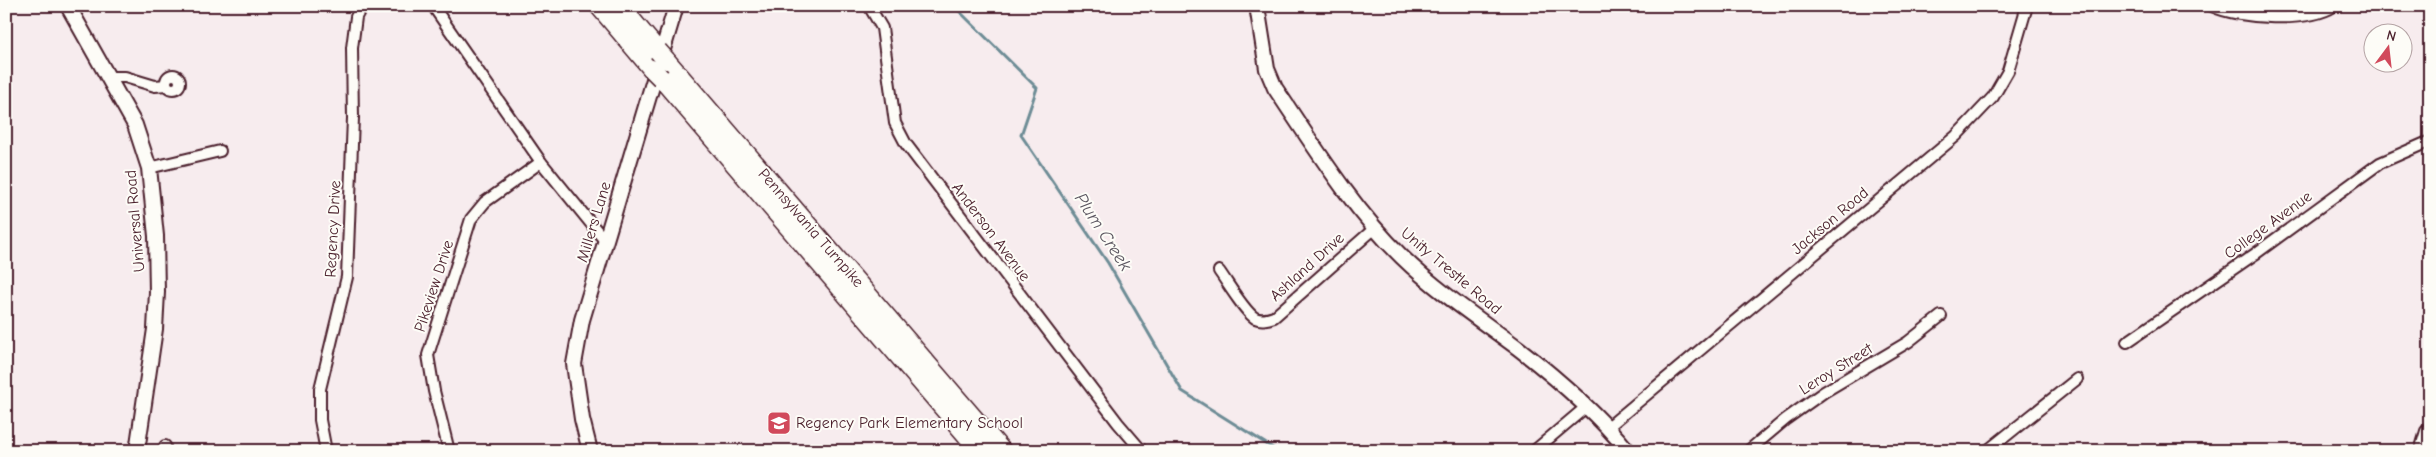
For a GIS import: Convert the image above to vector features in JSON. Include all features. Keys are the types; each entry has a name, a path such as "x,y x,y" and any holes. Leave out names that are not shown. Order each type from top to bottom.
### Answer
{"highway":[{"name":"Pennsylvania Turnpike","path":"599,6 659,64 1002,451"},
{"name":"Pennsylvania Turnpike","path":"620,6 659,64 980,451"}],"street":[{"name":"Universal Road","path":"68,6 135,126 149,168 156,236 157,301 150,370 137,451"},
{"name":"Regency Drive","path":"326,451 320,420 320,389 347,277 353,118 352,48 356,17 362,6"},
{"path":"433,6 541,162 606,242"},
{"name":"Millers Lane","path":"590,451 582,419 574,364 582,320 676,6"},
{"name":"Anderson Avenue","path":"870,6 882,28 895,123 906,144 1112,416 1142,451"},
{"name":"Unity Trestle Road","path":"1257,6 1267,69 1275,88 1361,212 1403,258 1458,305 1559,381 1608,427 1628,451"},
{"name":"Jackson Road","path":"1608,427 1956,136 1993,97 2008,71 2027,6"},
{"path":"2212,6 2244,16 2260,17 2324,13 2334,6"},
{"path":"109,77 125,77 155,86 166,85"},
{"name":"College Avenue","path":"2127,342 2255,254 2380,163 2430,141"},
{"path":"149,168 220,151"},
{"name":"Pikeview Drive","path":"450,451 434,391 428,355 471,219 485,202 541,162"},
{"name":"Ashland Drive","path":"1219,271 1252,315 1262,320 1268,319 1274,317 1375,228"},
{"name":"Leroy Street","path":"1748,451 1824,392 1908,342 1941,316"},
{"path":"1986,451 2078,379"},
{"path":"1534,451 1586,407"},
{"path":"2420,451 2426,431 2430,426"}],"waterway":[{"name":"Plum Creek","path":"912,6 917,8 924,6"},
{"name":"Plum Creek","path":"954,6 1037,88 1021,135 1108,263 1182,391 1276,450 1281,451"}],"place":[{"name":"Regency Park Elementary School","path":"779,423"}]}
